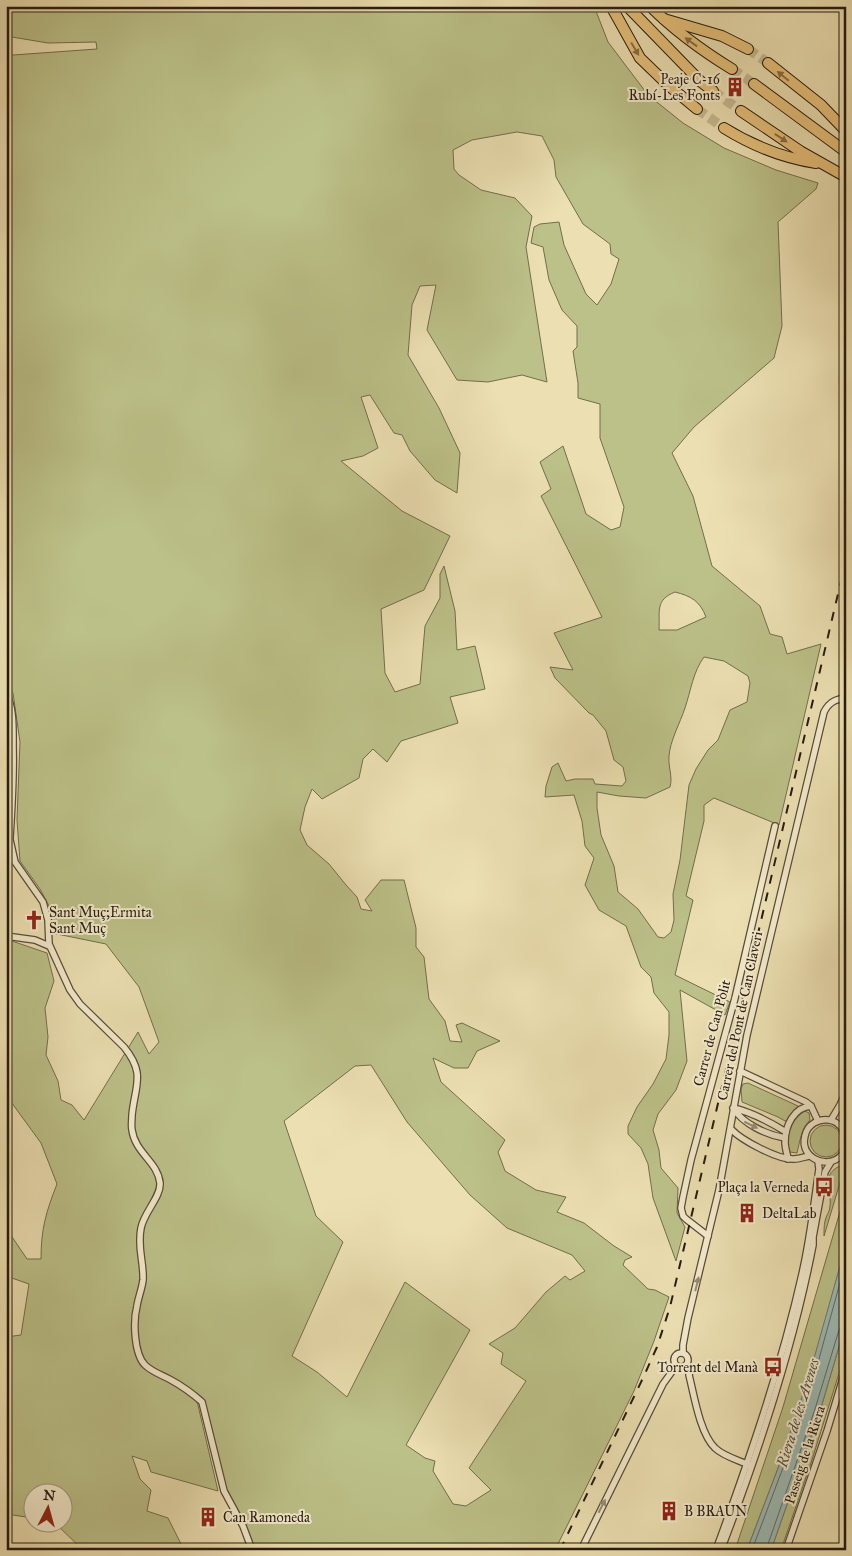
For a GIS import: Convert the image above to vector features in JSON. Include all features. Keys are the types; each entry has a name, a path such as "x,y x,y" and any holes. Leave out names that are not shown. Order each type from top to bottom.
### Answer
{"highway":[{"path":"611,6 640,58 697,109"},
{"path":"627,6 700,81 713,91"},
{"path":"650,6 671,27 732,68"},
{"path":"663,19 722,36 748,48"},
{"path":"768,63 821,104 846,131"},
{"path":"754,84 846,152"},
{"path":"741,111 822,164 846,177"},
{"path":"724,128 746,142 795,160 822,164"}],"street":[{"path":"6,692 10,700 13,720 11,842 13,858 18,868 41,898 48,920 49,946 74,996 118,1041 130,1055 136,1066 137,1080 132,1130 138,1148 155,1168 160,1182 157,1196 144,1217 140,1233 139,1249 143,1280 136,1320 139,1355 146,1366 202,1402 224,1491 243,1526 252,1550"},
{"name":"Carrer del Pont de Can Claveri","path":"683,1353 688,1318 719,1190 747,1035 824,712 830,703 846,698"},
{"name":"Carrer de Can Pòlit","path":"708,1236 683,1216 682,1203 691,1160 735,998 775,826"},
{"path":"6,831 11,842"},
{"path":"6,936 35,940 49,946"},
{"path":"740,1071 806,1102 811,1106 818,1121"},
{"path":"831,1120 846,1092"},
{"path":"838,1124 840,1105"},
{"path":"788,1159 785,1135 790,1120 805,1106 811,1106"},
{"path":"733,1108 742,1120 777,1136 785,1135"},
{"path":"733,1108 758,1117 785,1135"},
{"path":"832,1162 825,1163 809,1156 804,1146 805,1134 812,1124 822,1120 831,1120 843,1129 846,1135"},
{"path":"731,1129 754,1144 782,1158 794,1160 809,1156"},
{"path":"716,1550 768,1417 796,1322 813,1245 825,1172 845,1149"},
{"path":"721,1550 749,1465 802,1273 819,1170 818,1161"},
{"path":"581,1550 663,1384 682,1366 688,1358 683,1353 679,1353 674,1360 682,1366 689,1375 701,1422 708,1440 715,1448 726,1455 749,1465"},
{"name":"Passeig de la Riera","path":"786,1550 827,1431 846,1368"}],"green space":[{"path":"6,6 594,6 608,42 648,95 683,123 724,148 776,170 818,183 816,189 778,222 782,326 774,358 694,427 672,453 693,496 712,566 760,606 770,634 782,637 787,654 821,644 779,825 714,798 704,805 704,821 686,896 693,900 675,975 730,1002 725,1015 680,990 687,1061 676,1090 658,1114 653,1130 659,1150 661,1168 678,1188 677,1213 685,1227 676,1261 653,1198 648,1164 641,1148 628,1134 628,1126 637,1107 653,1084 666,1059 669,1012 654,993 651,977 641,967 626,926 599,910 585,885 594,858 585,846 582,821 574,795 545,797 546,786 552,767 558,763 566,781 593,779 595,784 622,786 626,781 623,767 614,760 606,731 593,715 555,678 550,667 573,670 554,633 602,617 541,496 551,489 540,462 563,446 586,514 611,530 620,527 624,507 600,438 600,404 578,398 578,383 573,351 577,347 577,326 562,310 549,280 543,247 531,243 534,227 540,224 559,222 564,245 586,294 597,305 611,284 619,259 611,254 610,244 583,224 556,177 554,160 542,136 517,132 472,140 453,150 454,169 459,175 481,190 515,198 532,216 526,247 547,382 522,375 488,382 457,380 427,330 436,285 420,286 412,305 408,355 439,408 460,453 457,493 435,480 410,451 402,435 394,433 370,395 361,397 378,448 363,456 341,461 402,511 450,536 424,590 381,609 385,673 395,692 420,684 425,626 440,598 440,574 444,566 455,611 457,650 475,646 485,689 450,697 458,723 401,741 387,762 373,749 363,759 359,778 322,799 312,789 305,807 300,830 307,845 329,864 357,897 361,909 372,911 365,900 381,880 404,880 416,928 416,947 424,957 429,999 445,1021 450,1041 462,1042 456,1025 462,1023 500,1041 477,1051 468,1068 454,1068 433,1058 441,1082 505,1140 498,1152 505,1171 536,1190 566,1197 557,1212 584,1223 632,1257 625,1260 623,1265 648,1289 655,1290 669,1297 634,1391 555,1550 252,1550 238,1510 227,1492 201,1396 197,1401 218,1491 151,1472 147,1461 132,1456 140,1479 151,1490 147,1511 168,1518 184,1550 83,1550 66,1534 72,1534 72,1484 22,1484 22,1516 6,1514 6,1337 21,1335 29,1284 6,1276 6,1228 27,1259 41,1259 45,1221 57,1184 41,1143 6,1095 6,939 47,953 54,981 45,1008 48,1037 46,1055 58,1081 61,1100 72,1105 84,1120 138,1032 149,1054 159,1042 139,987 106,944 52,933 49,906 40,889 20,861 17,820 20,742 13,693 6,681 6,57 97,49 96,42 48,43 6,36","holes":["675,592 686,595 698,603 706,617 677,630 659,630 659,612 664,599","704,657 724,661 748,676 750,683 747,702 730,710 718,740 708,750 689,785 680,860 673,894 674,920 671,932 664,938 658,937 638,909 618,892 614,866 601,835 597,792 646,798 670,787 669,760 671,744 695,675","371,1065 407,1122 470,1195 507,1228 572,1255 585,1271 570,1280 565,1276 546,1292 515,1328 489,1344 503,1353 501,1364 526,1381 469,1468 491,1490 466,1506 453,1504 433,1471 435,1461 425,1458 406,1445 470,1330 405,1282 347,1397 317,1372 292,1356 343,1242 316,1216 284,1121 355,1066"]},
{"path":"748,1083 798,1106 788,1120 785,1121 742,1102 741,1089 743,1084"},
{"path":"805,1111 809,1113 810,1120 803,1131 797,1153 790,1152 787,1135 792,1124"},
{"path":"826,1125 837,1130 842,1141 837,1152 826,1157 815,1152 810,1141 815,1130"},
{"path":"842,1165 844,1168 842,1176 824,1236 825,1221 830,1208 829,1177 835,1169"},
{"path":"846,1191 846,1245 810,1376 747,1550 735,1550 783,1407"},
{"path":"846,1323 846,1351 812,1460 781,1550 771,1550 820,1411"}],"water":[{"name":"Riera de les Arenes","path":"846,1245 846,1323 820,1411 771,1550 747,1550 780,1463 809,1376"}],"tunnel":[{"path":"748,49 768,63"},
{"path":"732,69 754,84"},
{"path":"713,91 741,111"},
{"path":"697,109 724,128"}],"railway":[{"path":"560,1550 643,1378 657,1347 670,1307 846,560"}],"place":[{"name":"Peaje C-16 Rubí-Les Fonts","path":"735,87"},
{"name":"Sant Muç;Ermita Sant Muç","path":"34,920"},
{"name":"Plaça la Verneda","path":"824,1187"},
{"name":"DeltaLab","path":"747,1213"},
{"name":"Torrent del Manà","path":"773,1367"},
{"name":"B BRAUN","path":"669,1511"},
{"name":"Can Ramoneda","path":"208,1517"}]}
